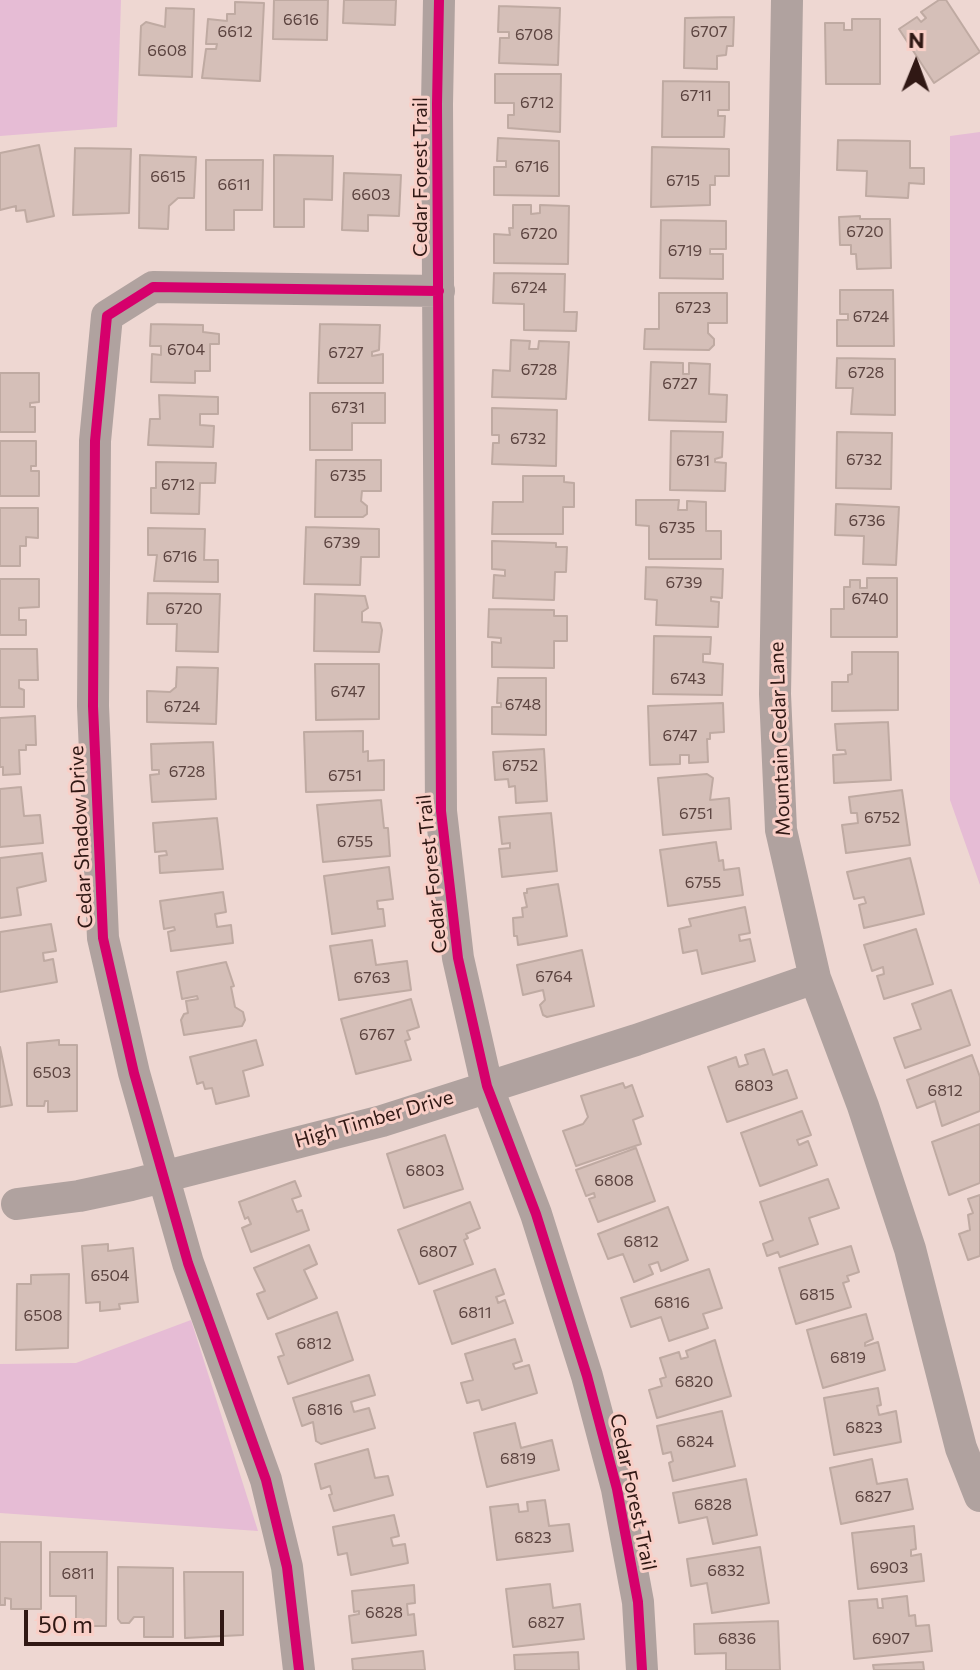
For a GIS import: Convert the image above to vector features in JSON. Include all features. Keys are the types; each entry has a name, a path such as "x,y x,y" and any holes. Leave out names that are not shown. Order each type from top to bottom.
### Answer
{"street":[{"name":"Cedar Forest Trail","path":"439,0 441,811 458,958 487,1086 536,1214 587,1376 617,1489 638,1602 642,1670"},
{"name":"Mountain Cedar Lane","path":"787,0 775,694 781,830 815,978 863,1106 910,1249 961,1448 980,1496"},
{"name":"Cedar Shadow Drive","path":"299,1670 287,1567 266,1480 188,1263 134,1073 103,938 93,706 95,441 107,316 153,287 439,291"},
{"name":"High Timber Drive","path":"17,1204 79,1196 382,1121 636,1040 815,978"}],"shaded area":[{"path":"0,0 121,0 117,127 0,136"},
{"path":"980,132 980,885 950,800 950,136"},
{"path":"191,1320 258,1531 0,1513 0,1364 76,1363"}],"building":[{"path":"274,0 328,0 327,40 273,39"},
{"path":"344,0 396,0 395,25 343,23"},
{"path":"939,0 946,0 980,52 934,83 899,29 917,17 921,22 926,18 921,12"},
{"path":"235,2 264,3 260,81 202,78 206,49 216,49 217,44 206,44 208,19 227,21 227,14 235,14"},
{"path":"499,6 560,8 558,65 499,63 500,38 509,38 509,32 498,32"},
{"path":"166,8 194,9 192,77 139,75 141,26 146,22 165,27"},
{"path":"734,17 733,46 727,46 726,55 717,56 717,69 684,68 685,18"},
{"path":"852,19 880,19 880,84 826,84 825,23 844,23 844,30 852,30"},
{"path":"495,74 561,74 560,132 508,128 508,115 514,115 514,103 495,103"},
{"path":"663,81 729,82 729,110 718,110 718,116 725,116 724,137 662,137"},
{"path":"498,138 559,141 559,196 494,195 494,167 506,167 506,161 497,161"},
{"path":"838,140 910,141 910,168 924,168 924,184 909,183 908,198 866,196 867,171 837,170"},
{"path":"39,145 54,216 27,222 25,210 16,211 16,206 0,210 0,153"},
{"path":"652,147 729,149 729,176 715,176 715,185 710,185 710,205 651,207"},
{"path":"75,148 131,149 129,213 73,215"},
{"path":"140,155 196,157 194,198 178,198 169,206 168,229 139,228"},
{"path":"274,155 333,156 332,200 304,199 304,227 274,227"},
{"path":"206,160 263,160 262,210 234,210 234,230 206,230"},
{"path":"344,173 401,175 399,216 368,215 368,231 342,230"},
{"path":"513,205 531,205 531,214 540,213 540,205 569,206 568,264 494,263 494,234 510,235"},
{"path":"860,216 860,219 890,219 891,268 857,269 856,254 851,254 851,245 840,245 839,217"},
{"path":"661,220 726,221 726,249 710,249 710,254 723,254 723,279 660,278"},
{"path":"494,273 565,274 564,312 577,312 576,331 524,330 524,304 493,303"},
{"path":"840,290 893,290 894,346 837,346 837,320 848,320 848,314 840,314"},
{"path":"659,293 727,293 727,323 708,323 708,333 714,339 714,345 709,350 644,349 645,329 659,329"},
{"path":"151,324 203,325 203,332 219,334 219,344 210,344 210,371 195,371 195,383 151,382 152,354 161,355 161,346 150,346"},
{"path":"320,324 380,325 379,350 372,352 372,356 383,354 383,383 318,383"},
{"path":"511,340 530,341 529,349 538,349 539,341 569,342 566,399 492,397 493,370 510,371"},
{"path":"837,358 895,359 895,415 851,414 853,388 836,388"},
{"path":"651,362 683,363 683,374 689,374 689,363 710,364 709,394 727,395 726,422 649,420"},
{"path":"0,373 39,373 39,402 30,403 30,407 35,407 35,432 0,432"},
{"path":"310,393 385,393 385,423 352,423 352,450 310,450"},
{"path":"159,395 218,397 218,414 200,414 200,425 214,426 213,447 148,445 150,419 160,419"},
{"path":"492,408 557,410 556,466 492,464 493,443 499,443 499,435 492,435"},
{"path":"671,431 723,432 722,457 715,459 715,462 726,463 725,491 670,490"},
{"path":"837,432 892,433 891,489 836,488"},
{"path":"0,441 36,441 36,466 31,466 31,471 39,471 39,496 0,496"},
{"path":"316,460 381,460 381,491 362,491 361,501 367,506 367,514 363,517 315,517"},
{"path":"156,462 216,463 215,483 200,483 199,514 151,513 151,488 156,488"},
{"path":"523,476 564,476 564,482 574,483 574,507 563,507 563,534 492,534 493,502 523,502"},
{"path":"636,500 679,500 678,510 687,510 687,501 706,502 706,531 721,531 721,559 649,559 649,526 636,525"},
{"path":"836,504 899,507 896,565 863,564 864,536 835,535"},
{"path":"0,508 38,508 38,538 26,537 26,546 20,546 20,566 0,566"},
{"path":"306,527 379,529 379,557 361,557 360,585 304,584"},
{"path":"148,528 205,529 204,560 218,560 218,582 154,581 157,555 148,555"},
{"path":"492,541 556,543 556,547 567,547 566,572 555,572 554,600 493,598 494,575 505,576 505,570 492,569"},
{"path":"646,567 723,569 722,598 711,597 711,601 719,602 718,627 656,625 657,600 645,599"},
{"path":"867,578 897,578 897,637 831,637 831,609 844,609 844,587 850,587 850,580 860,580 860,588 867,588"},
{"path":"0,579 39,579 39,607 19,608 19,620 26,620 26,635 0,635"},
{"path":"148,593 220,594 218,652 176,651 177,624 147,624"},
{"path":"315,594 365,596 368,608 362,612 362,622 380,623 379,652 314,651"},
{"path":"489,609 554,610 554,616 567,616 567,641 554,641 554,668 492,667 492,642 501,643 501,638 488,637"},
{"path":"654,636 711,637 710,654 703,654 703,662 723,664 722,695 653,694"},
{"path":"0,649 37,649 38,680 19,680 19,688 24,690 24,707 0,707"},
{"path":"852,652 898,652 898,710 832,711 832,682 848,682 848,675 852,674"},
{"path":"315,664 379,664 379,719 316,720"},
{"path":"177,667 218,668 216,724 147,722 147,691 170,692 176,687"},
{"path":"498,678 546,678 546,735 492,734 492,707 501,707 501,703 497,703"},
{"path":"723,703 724,732 710,733 710,739 707,739 708,762 689,763 689,755 680,755 680,764 650,765 648,706"},
{"path":"35,716 36,745 26,745 26,750 19,750 20,774 3,775 3,767 0,767 0,718"},
{"path":"888,722 891,780 834,783 833,755 846,754 845,750 837,750 835,724"},
{"path":"363,731 363,752 368,751 368,761 384,760 384,790 306,792 304,732"},
{"path":"213,742 216,799 152,802 150,775 159,774 159,770 152,770 151,744"},
{"path":"544,749 547,801 516,803 515,786 509,787 508,779 495,780 493,752"},
{"path":"707,774 713,778 710,800 729,798 731,829 663,835 658,778"},
{"path":"21,787 24,816 40,815 43,843 0,847 0,789"},
{"path":"902,790 910,845 846,853 842,825 858,823 857,813 851,813 849,797"},
{"path":"381,800 384,828 388,828 390,856 323,862 317,805"},
{"path":"551,813 557,871 502,877 499,849 510,848 510,843 502,844 499,817"},
{"path":"217,818 223,869 160,873 159,856 167,855 166,851 155,852 153,823"},
{"path":"716,842 724,870 739,868 743,895 668,906 660,850"},
{"path":"42,853 46,881 17,888 21,915 0,918 0,858"},
{"path":"910,858 924,914 864,928 859,905 866,903 864,897 854,899 847,872"},
{"path":"389,867 393,899 377,901 378,909 383,909 385,926 332,934 324,876"},
{"path":"558,884 567,936 518,945 513,918 523,917 522,908 527,907 524,893 527,889"},
{"path":"223,892 226,912 215,914 217,927 231,925 233,943 171,951 168,932 175,930 174,927 164,929 160,901"},
{"path":"745,907 750,933 739,935 740,941 750,939 755,961 702,974 697,950 683,953 679,929 691,926 689,919"},
{"path":"51,924 56,951 43,953 44,961 53,959 57,982 0,992 0,932"},
{"path":"916,929 933,984 884,999 877,976 884,974 883,967 872,971 864,945"},
{"path":"372,940 376,965 407,961 411,990 339,1000 330,946"},
{"path":"582,950 594,1006 547,1017 543,1015 540,1005 545,1000 543,990 523,995 517,965"},
{"path":"226,962 234,986 231,987 235,1007 243,1012 245,1020 242,1026 184,1035 181,1020 188,1013 186,1001 198,999 197,996 182,999 177,972"},
{"path":"951,990 970,1045 905,1068 894,1038 921,1029 912,1004"},
{"path":"411,999 419,1027 407,1031 410,1039 405,1041 411,1060 356,1074 341,1019"},
{"path":"59,1040 59,1045 77,1045 77,1111 48,1112 48,1101 44,1106 27,1106 27,1043"},
{"path":"256,1040 263,1065 243,1071 249,1096 216,1104 212,1088 205,1089 203,1082 197,1084 190,1057"},
{"path":"0,1047 12,1105 0,1107"},
{"path":"764,1049 773,1075 787,1070 797,1098 727,1122 708,1067 736,1057 739,1067 748,1064 745,1055"},
{"path":"972,1055 980,1077 980,1111 942,1126 935,1101 917,1108 907,1080"},
{"path":"623,1083 625,1088 632,1085 643,1116 633,1120 641,1144 576,1166 563,1131 583,1124 588,1117 581,1096"},
{"path":"802,1111 811,1135 797,1140 799,1145 808,1141 817,1165 760,1186 741,1133"},
{"path":"980,1124 980,1183 949,1195 932,1142"},
{"path":"445,1135 463,1189 404,1208 387,1154"},
{"path":"636,1148 655,1201 598,1222 589,1199 595,1197 594,1193 586,1196 576,1170"},
{"path":"828,1179 839,1208 809,1218 818,1244 780,1257 778,1252 767,1256 763,1244 773,1240 760,1202"},
{"path":"295,1181 301,1196 292,1199 297,1212 302,1210 309,1230 251,1252 242,1228 251,1224 248,1217 245,1219 239,1202"},
{"path":"980,1195 980,1256 968,1260 959,1234 970,1230 968,1215 973,1213 968,1199"},
{"path":"470,1202 480,1228 466,1234 468,1238 464,1240 473,1264 419,1284 398,1230"},
{"path":"668,1207 688,1260 661,1271 658,1262 649,1265 653,1274 634,1282 623,1254 608,1259 598,1234"},
{"path":"108,1244 108,1251 133,1248 138,1302 119,1304 120,1309 100,1311 100,1302 86,1303 82,1246"},
{"path":"309,1245 317,1264 304,1270 317,1298 268,1319 257,1294 265,1291 254,1268"},
{"path":"851,1246 859,1272 847,1276 849,1281 843,1283 851,1307 796,1324 779,1268"},
{"path":"495,1269 504,1294 496,1297 498,1303 505,1300 513,1323 452,1344 434,1291"},
{"path":"709,1269 722,1308 703,1314 708,1328 669,1341 661,1317 631,1327 621,1298"},
{"path":"69,1274 68,1348 16,1350 17,1284 31,1284 31,1275"},
{"path":"337,1312 353,1360 288,1384 278,1357 284,1355 276,1334"},
{"path":"866,1314 873,1339 865,1346 878,1342 885,1370 823,1388 807,1330"},
{"path":"515,1339 522,1361 513,1364 515,1369 529,1365 537,1393 482,1410 479,1400 467,1403 461,1383 473,1380 465,1354"},
{"path":"715,1340 731,1396 657,1418 649,1390 662,1386 660,1379 666,1377 660,1358 679,1352 681,1359 688,1357 686,1351"},
{"path":"369,1375 375,1395 351,1402 354,1412 369,1408 375,1428 321,1444 316,1441 313,1422 302,1426 293,1398"},
{"path":"878,1388 879,1415 896,1411 901,1442 834,1455 824,1398"},
{"path":"722,1411 735,1466 673,1481 669,1463 673,1461 671,1452 663,1454 657,1426"},
{"path":"515,1423 521,1448 552,1440 559,1470 487,1487 474,1433"},
{"path":"368,1449 375,1478 388,1476 393,1495 334,1511 329,1495 332,1494 330,1486 321,1489 315,1464"},
{"path":"872,1459 877,1484 907,1479 913,1509 841,1524 830,1468"},
{"path":"746,1479 757,1535 713,1544 707,1517 679,1523 673,1493"},
{"path":"545,1500 549,1526 569,1524 573,1551 497,1560 490,1507 518,1504 519,1512 528,1511 527,1502"},
{"path":"394,1515 399,1536 391,1538 393,1546 405,1544 408,1563 351,1575 347,1553 338,1555 333,1527"},
{"path":"914,1526 916,1549 911,1550 911,1556 921,1554 924,1581 858,1589 852,1533"},
{"path":"0,1542 41,1542 41,1609 11,1609 11,1599 5,1598 5,1605 0,1605"},
{"path":"760,1547 769,1603 712,1613 707,1583 691,1586 687,1559"},
{"path":"50,1552 107,1552 106,1626 76,1626 76,1596 50,1596"},
{"path":"118,1567 173,1568 173,1637 144,1637 144,1617 134,1617 129,1623 121,1623 118,1619"},
{"path":"184,1572 243,1572 243,1635 185,1638"},
{"path":"550,1584 553,1608 580,1604 584,1639 513,1647 506,1589"},
{"path":"414,1585 415,1603 407,1604 408,1615 414,1614 416,1635 352,1643 349,1616 359,1614 359,1611 354,1612 352,1591"},
{"path":"907,1596 909,1616 915,1615 916,1626 929,1625 932,1651 854,1659 849,1601 877,1599 878,1608 883,1608 882,1599"},
{"path":"778,1621 780,1670 726,1670 726,1653 695,1654 694,1624"},
{"path":"423,1651 425,1670 353,1670 352,1659"},
{"path":"578,1652 579,1670 515,1670 514,1655"},
{"path":"923,1662 924,1670 874,1670 873,1665"}],"cycle path":[{"path":"439,0 441,811 458,958 487,1086 536,1214 587,1376 617,1489 638,1602 642,1670"},
{"path":"299,1670 287,1567 266,1480 188,1263 134,1073 103,938 93,706 95,441 107,316 153,287 439,291"}]}
